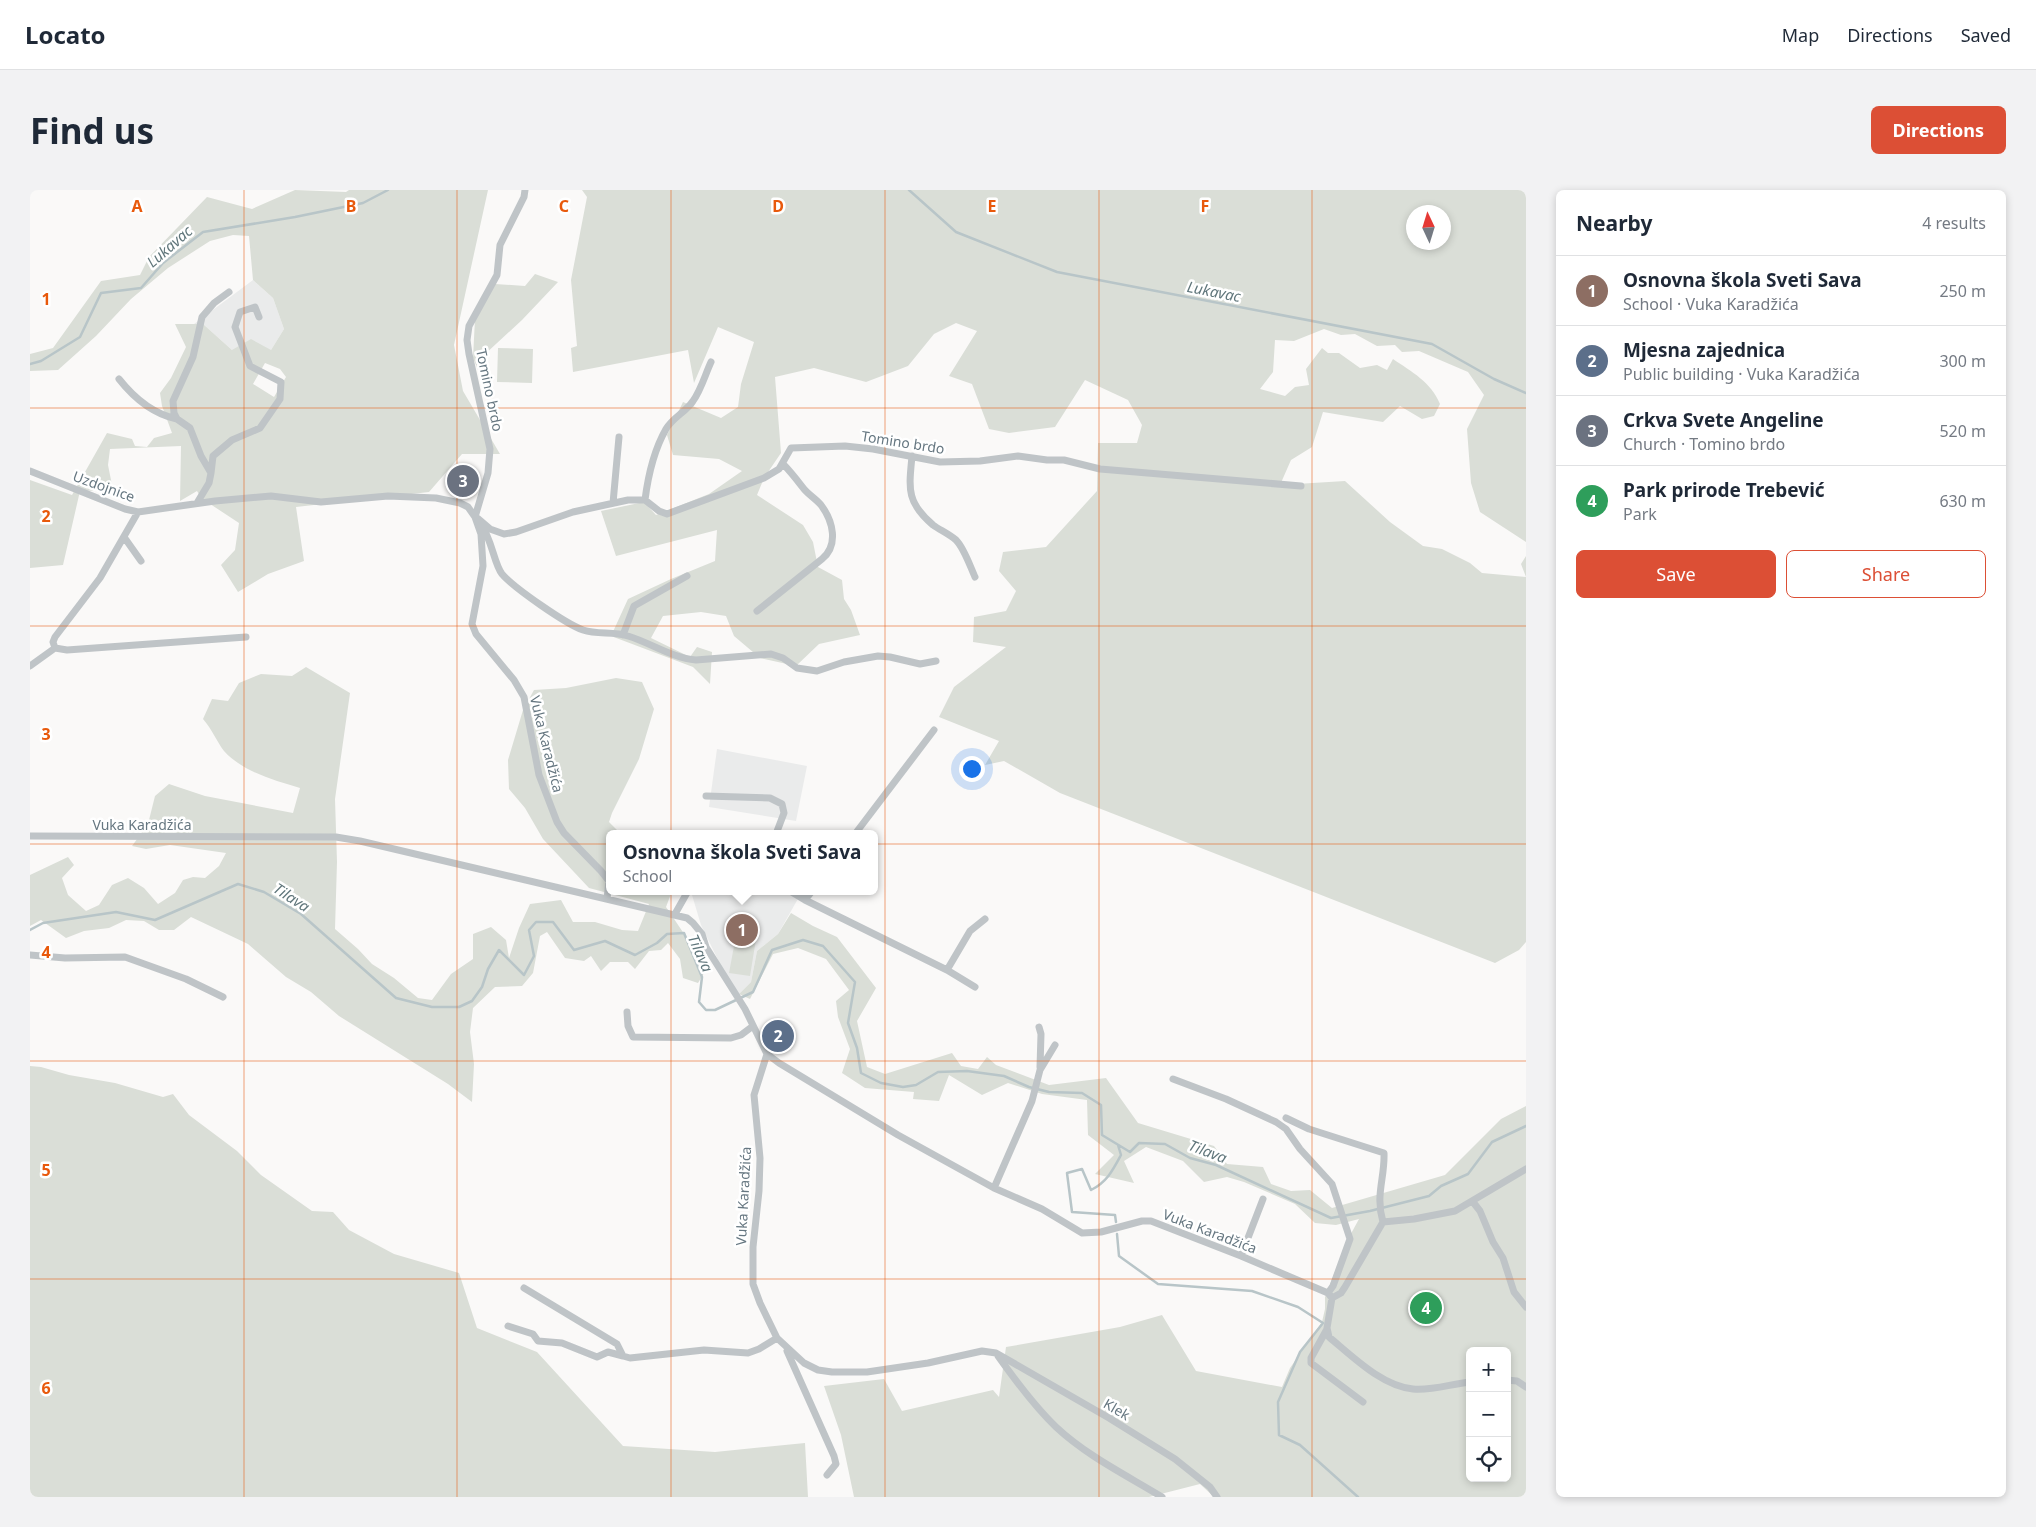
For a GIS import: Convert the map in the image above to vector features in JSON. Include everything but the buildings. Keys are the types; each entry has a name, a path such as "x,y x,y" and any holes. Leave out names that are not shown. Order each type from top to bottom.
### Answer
{"street":[{"name":"Tomino brdo","path":"475,517 488,473 490,449 469,354 467,340 469,326 496,275 500,245 524,197 525,190"},
{"path":"177,419 174,413 173,400 193,358 202,317 229,292"},
{"path":"197,503 209,483 213,456 232,440 260,428 280,399 281,382 250,366 235,327 240,312 255,307 259,317"},
{"path":"475,517 490,528 504,534 516,532 573,512 628,500 645,500 653,462 666,430 674,419 694,401 711,362"},
{"path":"119,379 133,397 167,417 177,419 190,428 201,456 211,473"},
{"path":"613,503 619,437"},
{"name":"Tomino brdo","path":"645,500 659,511 667,514 764,478 779,469 791,448 846,446 873,448 940,462 980,461 1018,456 1064,460 1100,469 1301,486"},
{"path":"912,456 909,487 911,495 918,508 933,524 957,541 975,578"},
{"path":"757,611 828,555 833,545 833,535 829,522 820,504 783,464"},
{"name":"Uzdojnice","path":"30,471 125,509 138,512 197,503"},
{"path":"197,503 271,496 321,502 388,496 436,498 460,503 468,507 487,534 498,568 506,578 570,623 584,630 602,634 623,634 684,659 696,660 771,654 783,658 798,668 817,671 844,662 878,656 920,664 936,662"},
{"path":"55,648 53,642 55,637 100,578 138,512"},
{"name":"Vuka Karadžića","path":"475,517 481,534 483,566 472,624 476,634 514,680 524,697 539,775 554,815 564,833 606,878"},
{"path":"124,536 141,561"},
{"path":"623,634 634,606 687,576"},
{"path":"30,666 55,648 67,650 246,637"},
{"path":"858,830 934,730"},
{"path":"706,796 770,798 782,804 784,812 777,830"},
{"name":"Vuka Karadžića","path":"30,836 336,837 687,918 702,934 706,947 745,1009 767,1054 890,1130 994,1188 1042,1208 1082,1233 1101,1232 1142,1221 1151,1221 1241,1256 1330,1295"},
{"name":"Vuka Karadžića","path":"607,895 607,899"},
{"path":"675,914 686,895"},
{"path":"797,895 947,970 975,987"},
{"path":"806,900 809,895"},
{"path":"947,970 970,930 985,919"},
{"path":"30,955 65,958 125,958 186,979 224,997"},
{"path":"627,1012 628,1026 633,1037 731,1038 741,1035 753,1026"},
{"path":"1039,1027 1041,1034 1040,1070"},
{"path":"994,1188 1032,1101 1040,1070 1054,1045"},
{"name":"Vuka Karadžića","path":"767,1054 754,1095 760,1158 759,1191 753,1247 753,1284 777,1338 785,1346 834,1456 836,1464 827,1475"},
{"path":"1173,1079 1276,1122 1286,1129 1300,1149 1332,1184 1350,1239 1330,1295 1329,1337 1379,1378 1399,1386 1423,1389 1466,1383"},
{"path":"1286,1118 1309,1129 1378,1149 1384,1153 1379,1189 1383,1222 1341,1293 1330,1295"},
{"path":"1383,1222 1414,1219 1455,1211 1526,1169"},
{"path":"1241,1256 1262,1199"},
{"path":"1473,1202 1480,1211 1493,1242 1503,1258 1514,1292 1526,1307"},
{"path":"524,1288 617,1344 622,1356"},
{"path":"508,1326 532,1334 538,1341 562,1342 596,1357 608,1352 630,1358 704,1350 748,1353 777,1338"},
{"path":"1328,1328 1311,1358 1311,1363 1363,1402"},
{"path":"785,1346 804,1363 818,1370 832,1372 867,1372 928,1363 982,1351 996,1353 1012,1376 1057,1427 1101,1461 1162,1497"},
{"name":"Klek","path":"996,1353 1109,1418 1175,1459 1210,1487 1217,1497"},
{"path":"1511,1380 1517,1381 1526,1387"}],"shaded area":[{"path":"295,190 346,192 349,190 488,190 454,345 463,391 500,454 462,454 429,492 296,507 304,561 268,574 238,592 221,565 235,550 239,523 201,498 197,491 180,501 181,446 110,449 108,465 113,490 80,491 63,565 30,568 30,480 72,495 107,433 132,439 135,446 147,447 154,438 172,433 162,406 160,393 171,378 186,347 175,324 203,324 232,350 251,339 271,350 284,329 273,298 253,280 249,236 233,235 210,241 168,268 131,299 96,336 58,370 30,371 30,354 53,348 101,281 140,275 149,257 207,197 252,209","holes":["265,363 280,369 286,377 274,397 253,384"]},
{"path":"582,190 1526,190 1526,542 1480,512 1471,483 1467,429 1484,395 1468,372 1419,351 1402,352 1395,345 1377,346 1355,334 1341,335 1324,329 1294,341 1275,340 1273,372 1260,389 1285,396 1295,387 1309,385 1306,369 1322,348 1328,353 1339,353 1360,368 1377,365 1387,370 1393,359 1414,373 1432,390 1440,404 1434,416 1422,419 1400,406 1383,422 1323,412 1312,447 1291,460 1280,485 1345,481 1390,522 1423,546 1442,549 1470,563 1482,573 1526,577 1526,942 1519,950 1495,963 1060,793 1004,761 985,765 999,741 939,717 954,687 1006,647 973,642 974,617 1006,611 1016,591 999,571 1003,552 1046,547 1097,491 1098,443 1137,443 1142,425 1128,400 1085,380 1055,427 1009,433 989,429 972,384 949,376 977,331 956,323 934,334 908,366 866,382 814,368 775,377 781,453 764,478 757,495 803,525 813,542 818,567 842,580 844,599 851,610 860,635 819,644 796,666 760,658 734,636 726,616 701,612 663,616 651,638 690,657 697,647 712,652 710,684 693,667 611,636 628,599 715,561 717,530 616,556 601,511 644,502 656,515 709,494 742,471 719,459 673,455 667,435 683,402 721,418 738,407 741,384 754,342 718,327 694,383 688,350 573,372 571,348 577,346 571,280 587,197"},
{"path":"535,274 558,282 522,320 483,356 484,384 473,358 475,319 495,284 525,286"},
{"path":"253,280 273,298 284,329 271,350 232,350 203,324 194,324"},
{"path":"498,348 533,349 532,383 497,382"},
{"path":"1526,556 1526,577 1521,564"},
{"path":"306,667 350,693 335,799 337,862 335,929 372,964 394,978 418,998 432,1000 451,974 473,959 473,934 491,927 506,940 509,958 519,928 530,904 561,900 573,922 595,922 622,930 638,931 649,904 615,895 670,895 666,907 707,968 698,983 683,978 680,959 668,943 661,950 649,951 635,969 628,962 610,962 601,971 591,956 584,961 565,958 547,932 540,936 533,973 522,986 495,987 473,1008 470,1032 474,1064 472,1102 448,1084 339,1016 311,992 286,977 248,944 191,917 174,930 159,930 144,921 126,920 109,928 84,931 66,938 41,920 30,926 30,875 68,857 74,865 62,878 68,895 86,911 99,905 112,885 128,878 144,888 158,904 175,893 183,880 193,877 205,878 219,866 226,853 170,845 146,849 132,846 148,824 155,796 169,784 205,796 293,813 300,788 259,774 240,765 224,751 203,719 212,699 228,701 239,683 261,674 292,676"},
{"path":"616,678 642,682 654,709 639,759 609,822 617,830 606,830 606,893 589,888 543,839 525,808 509,789 508,760 523,710 534,690 566,688"},
{"path":"717,749 807,766 796,821 709,807"},
{"path":"692,895 795,895 799,897 778,934 757,951 751,982 739,994 723,970 701,925"},
{"path":"791,913 837,937 876,988 857,1021 867,1067 885,1074 952,1053 961,1066 978,1069 987,1057 996,1065 1049,1085 1106,1078 1138,1123 1214,1146 1227,1164 1263,1167 1271,1184 1291,1191 1310,1190 1332,1208 1445,1175 1501,1119 1526,1106 1526,1497 1214,1497 1200,1484 1149,1497 854,1497 841,1435 824,1386 884,1379 902,1411 993,1390 999,1397 1006,1347 1120,1327 1162,1315 1196,1371 1282,1387 1290,1368 1322,1322 1325,1297 1347,1241 1359,1219 1336,1225 1315,1223 1295,1204 1244,1182 1227,1177 1204,1182 1183,1161 1146,1147 1124,1161 1134,1183 1095,1174 1114,1155 1088,1135 1087,1100 1042,1094 1008,1083 982,1095 949,1075 939,1101 913,1099 914,1092 865,1088 842,1073 850,1049 838,1017 836,1001 849,990 826,959 798,948 773,954 750,999 739,994 751,982 757,951 778,934"},
{"path":"737,930 757,933 750,976 729,973"},
{"path":"30,1066 115,1083 163,1097 173,1094 189,1115 237,1151 261,1175 312,1211 333,1212 349,1230 394,1254 459,1273 477,1328 537,1352 623,1446 715,1452 805,1443 808,1497 30,1497"}],"waterway":[{"name":"Lukavac","path":"30,364 41,361 80,337 101,293 141,288 163,263 203,232 295,217 363,203 388,190"},
{"name":"Lukavac","path":"909,190 956,232 1057,272 1432,344 1494,379 1526,393"},
{"name":"Tilava","path":"30,930 43,923 116,912 155,920 238,884 264,892 301,914 396,998 432,1007 459,1007 472,1001 482,987 488,969 499,950 524,975 534,956 529,930 536,922 553,922 574,950 605,941 635,955 657,943 667,934 684,933 702,977 699,1002 706,1010 715,1010 753,992 772,950 803,940 823,946 855,982 848,1023 857,1048 861,1073 881,1083 903,1087 916,1085 938,1072 967,1071 1004,1076 1029,1087 1049,1092 1082,1093 1101,1105 1102,1135 1130,1152 1139,1143 1165,1144 1190,1158 1216,1165 1331,1218 1370,1211 1429,1196 1441,1186 1468,1174 1492,1142 1526,1126"},
{"path":"1116,1222 1115,1215 1072,1212 1067,1173 1082,1169 1091,1190 1097,1187 1109,1175 1121,1155 1118,1145"},
{"path":"1117,1234 1119,1256 1158,1284 1252,1291 1298,1307 1323,1323 1300,1352 1278,1402 1279,1435 1300,1445 1358,1497"}],"place":[{"name":"Crkva Svete Angeline","path":"463,481"},
{"name":"Osnovna škola Sveti Sava","path":"742,930"},
{"name":"Mjesna zajednica","path":"778,1036"},
{"name":"Park prirode Trebević","path":"1426,1308"}]}
